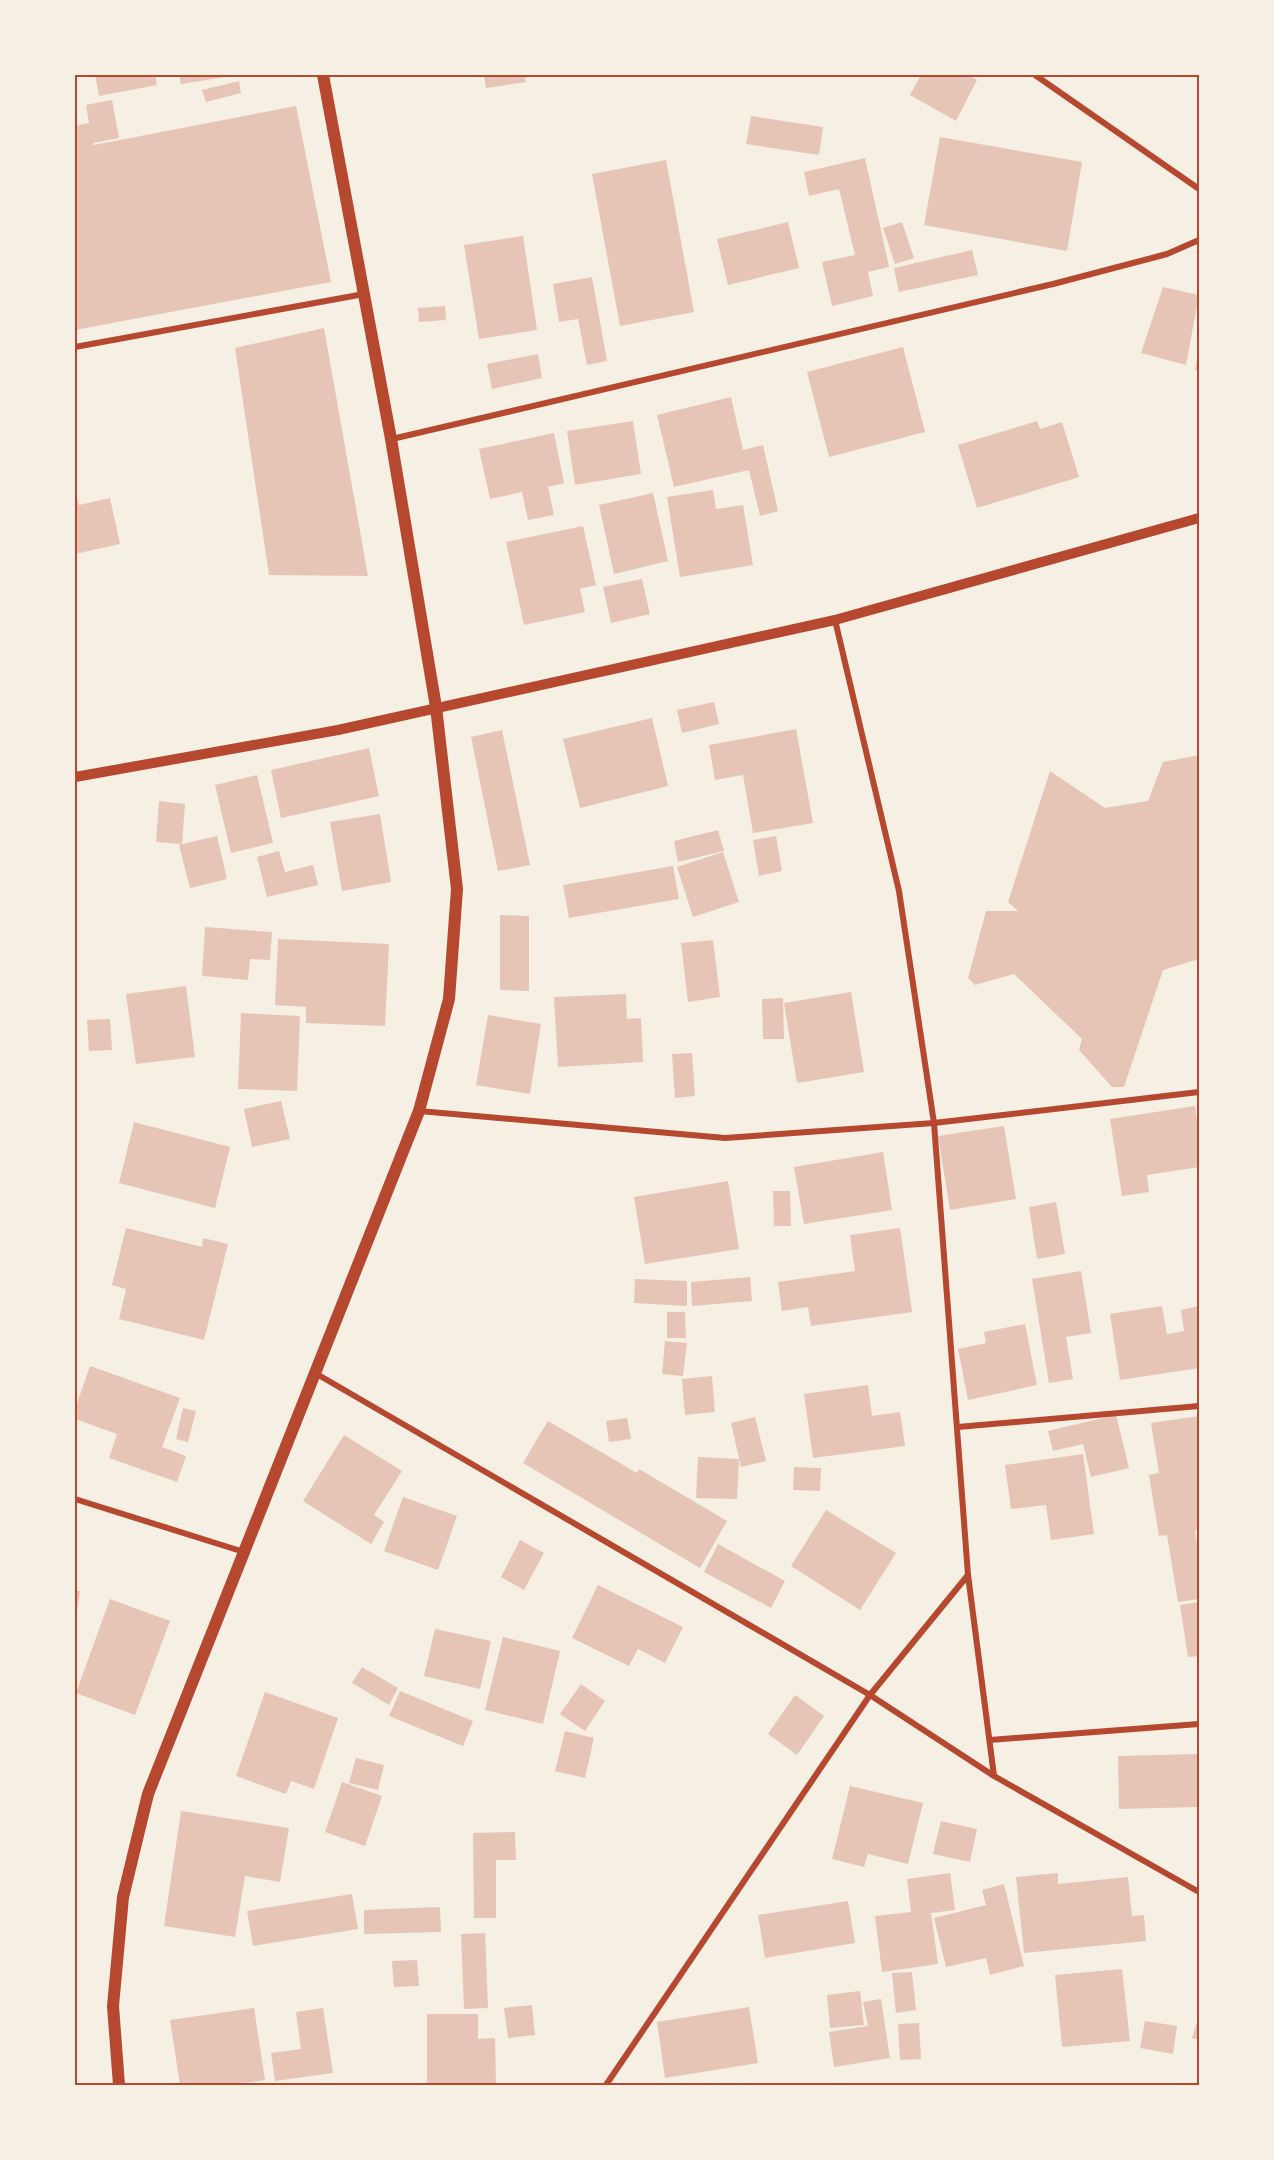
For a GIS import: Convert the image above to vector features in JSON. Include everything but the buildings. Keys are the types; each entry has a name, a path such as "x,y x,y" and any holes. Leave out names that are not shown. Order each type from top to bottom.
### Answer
{"main road":[{"path":"119,2085 113,2006 123,1897 148,1794 419,1111 449,999 457,889 436,707 391,439 323,75"}],"street":[{"path":"1035,75 1199,189"},
{"path":"391,439 1053,284 1167,254 1199,240"},
{"path":"75,347 364,294"},
{"path":"75,777 338,730 835,620 1199,518"},
{"path":"835,620 899,891 934,1123 968,1575 994,1776"},
{"path":"419,1111 725,1138 934,1123 1199,1092"},
{"path":"314,1372 870,1695 994,1776 1199,1892"},
{"path":"958,1427 1199,1406"},
{"path":"75,1499 244,1552"},
{"path":"606,2085 870,1695 968,1575"},
{"path":"990,1740 1199,1724"}]}
